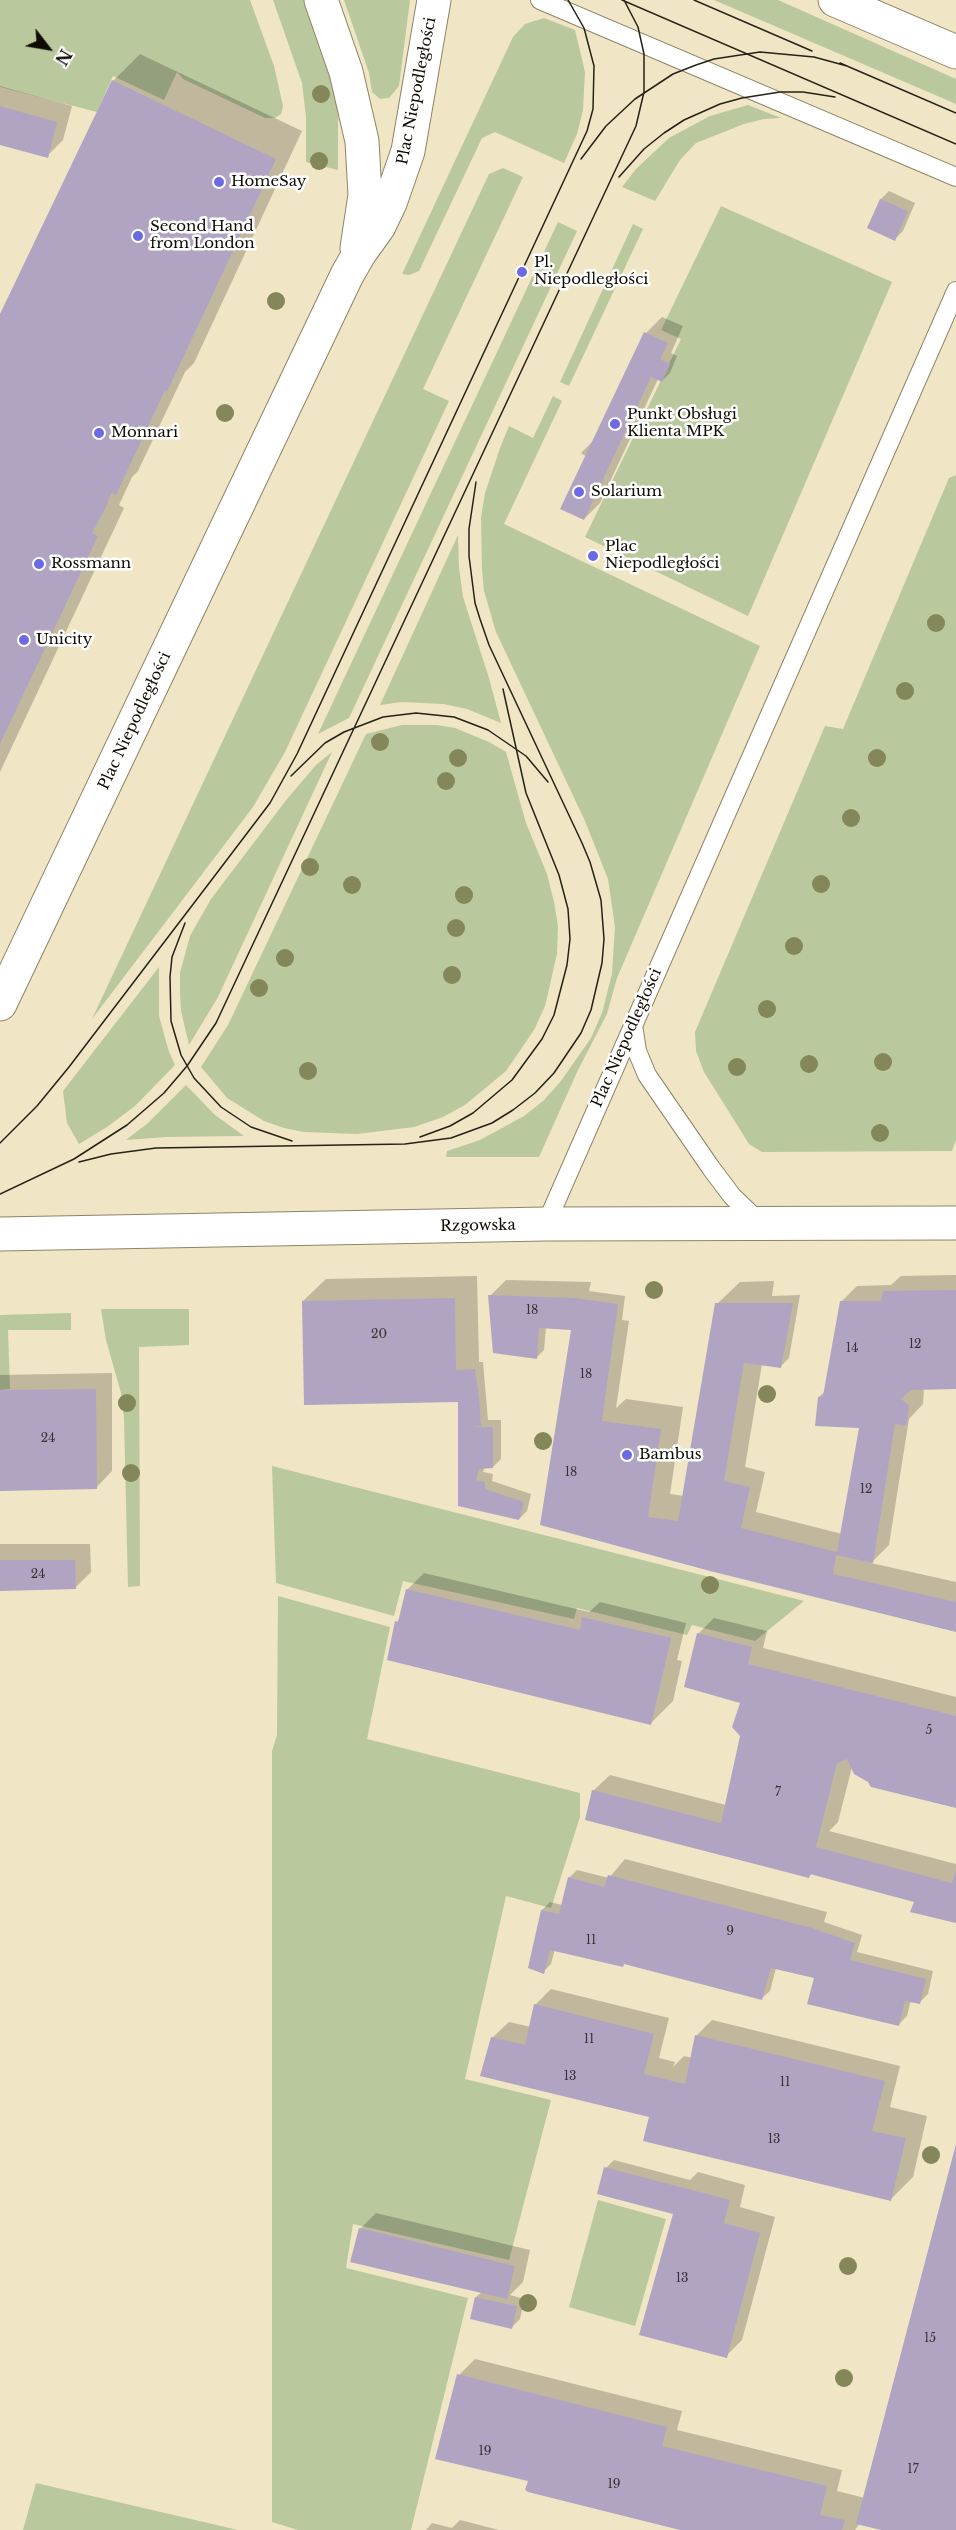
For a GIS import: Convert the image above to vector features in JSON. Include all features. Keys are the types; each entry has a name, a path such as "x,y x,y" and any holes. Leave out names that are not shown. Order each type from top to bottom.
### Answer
{"street":[{"name":"Plac Niepodległości","path":"0,1004 356,252 365,195 362,141 346,72 321,0"},
{"name":"Plac Niepodległości","path":"347,275 379,226 403,168 408,151 434,0"},
{"path":"835,0 956,52"},
{"name":"Rzgowska","path":"0,1234 546,1224 956,1223"}],"lane":[{"path":"540,0 956,177"},
{"name":"Plac Niepodległości","path":"546,1224 956,291"},
{"path":"633,1024 637,1051 647,1075 732,1196 760,1223"}],"green space":[{"path":"0,0 250,0 274,66 283,106 281,114 275,118 265,118 183,79 177,72 164,100 113,76 97,112 0,87"},
{"path":"273,0 305,0 335,85 338,115 338,170 306,162 306,117 302,83"},
{"path":"344,0 410,0 399,86 389,98 380,99 372,92 369,73"},
{"path":"714,0 778,0 956,79 956,104"},
{"path":"544,18 575,30 585,72 583,110 577,134 564,163 495,132 482,138 419,271 409,275 402,274 513,37 525,24"},
{"path":"748,105 781,118 744,124 696,143 680,160 655,201 622,187 636,169 669,138 710,116"},
{"path":"503,168 523,177 423,389 449,401 285,752 253,807 92,1019 489,174"},
{"path":"721,206 892,282 748,616 585,537 681,339 661,330"},
{"path":"558,222 577,231 349,718 318,734"},
{"path":"633,224 643,229 569,386 560,382"},
{"path":"553,396 562,401 504,524 760,646 617,978 607,1014 578,1070 539,1157 446,1157 447,1151 480,1140 524,1116 543,1101 561,1081 591,1038 602,1013 612,974 615,927 608,879 585,821 496,632 484,591 481,518 485,493 500,448 509,426 533,438"},
{"path":"956,475 956,1140 952,1151 762,1152 749,1144 704,1072 696,1051 695,1032 825,726 843,729 949,478"},
{"path":"458,535 463,597 501,723 467,709 443,704 402,702 380,705"},
{"path":"402,725 437,725 455,728 489,742 506,752 526,823 547,874 558,926 557,954 545,1006 534,1030 506,1071 465,1105 443,1117 414,1127 357,1134 304,1132 284,1128 264,1121 227,1098 201,1067 228,1025 366,734"},
{"path":"332,752 218,997 189,1045 181,1011 180,973 190,936 211,899 287,799 316,765"},
{"path":"159,967 159,1016 175,1065 135,1106 79,1144 67,1123 63,1091"},
{"path":"186,1085 215,1115 244,1136 126,1140 148,1123"},
{"path":"101,1309 189,1309 189,1345 139,1347 140,1586 128,1587 124,1418 121,1393 106,1340"},
{"path":"71,1313 71,1330 8,1330 10,1389 0,1390 0,1315"},
{"path":"272,1466 804,1601 755,1641 692,1625 687,1635 577,1608 574,1619 403,1581 394,1616 276,1583"},
{"path":"278,1596 390,1627 367,1739 580,1793 580,1817 551,1908 506,1896 465,2079 551,2100 509,2260 353,2224 346,2268 468,2298 411,2530 298,2530 272,2522 272,1751 277,1735"},
{"path":"598,2200 666,2219 635,2326 569,2307"},
{"path":"36,2483 238,2530 23,2530"}],"building":[{"path":"112,80 276,159 167,392 165,390 116,495 111,493 92,533 98,536 0,744 0,314"},
{"path":"0,106 57,122 48,158 0,145"},
{"path":"880,199 908,211 895,241 867,228"},
{"name":"Punkt Obsługi Klienta MPK","path":"644,332 668,343 660,359 670,364 662,382 651,377 584,520 560,509"},
{"path":"956,1290 956,1389 911,1390 901,1399 909,1405 907,1422 905,1426 895,1424 873,1563 836,1555 833,1574 956,1602 956,1632 710,1571 540,1525 571,1330 539,1328 537,1359 493,1353 488,1295 575,1298 618,1304 602,1421 661,1429 648,1517 678,1521 715,1303 793,1303 781,1368 744,1363 724,1481 750,1487 741,1528 837,1552 859,1428 815,1426 818,1397 823,1396 840,1301 881,1301 883,1291"},
{"path":"455,1298 456,1370 475,1369 479,1396 481,1426 470,1427 493,1427 493,1468 479,1469 476,1480 485,1482 485,1489 524,1502 519,1520 458,1506 458,1402 304,1405 302,1301"},
{"path":"96,1389 97,1489 0,1491 0,1390"},
{"path":"0,1560 75,1560 76,1589 0,1591"},
{"path":"406,1589 580,1630 582,1617 671,1638 651,1725 387,1660 395,1621 398,1622"},
{"path":"697,1633 752,1647 748,1664 956,1716 956,1808 871,1787 868,1782 854,1774 847,1759 837,1763 816,1847 952,1883 956,1870 956,1923 910,1912 914,1902 810,1874 809,1878 585,1820 592,1790 721,1823 740,1736 732,1727 740,1703 684,1687"},
{"path":"608,1875 812,1928 855,1943 850,1960 926,1979 920,2004 905,2001 899,2026 807,2004 814,1978 771,1968 762,2000 624,1964 623,1967 550,1950 544,1974 528,1968 541,1910 559,1914 568,1877 604,1887"},
{"path":"534,2004 654,2034 644,2074 685,2084 695,2035 885,2081 872,2131 906,2138 891,2201 643,2141 649,2117 480,2076 491,2037 525,2045"},
{"path":"956,2144 956,2530 881,2530 856,2524"},
{"path":"604,2167 730,2200 724,2223 760,2233 727,2358 639,2335 673,2214 597,2194"},
{"path":"359,2228 515,2266 507,2299 350,2262"},
{"path":"475,2297 517,2306 512,2329 470,2319"},
{"path":"457,2374 667,2427 662,2446 827,2486 820,2515 845,2520 842,2530 680,2530 528,2492 525,2490 528,2481 435,2459"}],"tram line":[{"path":"0,1143 37,1106 69,1067 270,803 297,754 587,131 593,109 594,66 584,28 568,0"},
{"path":"622,0 956,144"},
{"path":"0,1194 74,1159 127,1125 164,1093 187,1066 216,1023 636,126 644,92 644,54 638,27 624,0"},
{"path":"694,0 812,51"},
{"path":"581,159 606,126 635,99 673,74 696,65 714,59 760,52 814,57 847,66"},
{"path":"840,63 956,113"},
{"path":"619,177 644,149 664,133 684,120 720,104 780,92 803,92 835,97"},
{"path":"79,1162 111,1154 156,1148 405,1144 451,1138 492,1123 535,1093 554,1073 581,1033 591,1010 602,963 604,939 601,900 582,843 489,645 475,603 469,556 469,529 476,482"},
{"path":"420,1137 450,1126 473,1113 512,1080 542,1039 554,1015 567,965 570,939 568,909 559,875 526,793 503,689"},
{"path":"291,776 325,743 344,732 383,717 416,713 454,717 488,730 526,756 548,782"},
{"path":"185,923 172,957 170,977 171,1021 181,1055 194,1078 221,1107 251,1127 292,1141"}],"place":[{"name":"HomeSay","path":"219,182"},
{"name":"Second Hand from London","path":"138,236"},
{"name":"Pl. Niepodległości","path":"522,272"},
{"name":"Punkt Obsługi Klienta MPK","path":"615,424"},
{"name":"Monnari","path":"99,433"},
{"name":"Solarium","path":"579,492"},
{"name":"Plac Niepodległości","path":"593,556"},
{"name":"Rossmann","path":"39,564"},
{"name":"Unicity","path":"24,640"},
{"name":"Bambus","path":"627,1455"}]}
